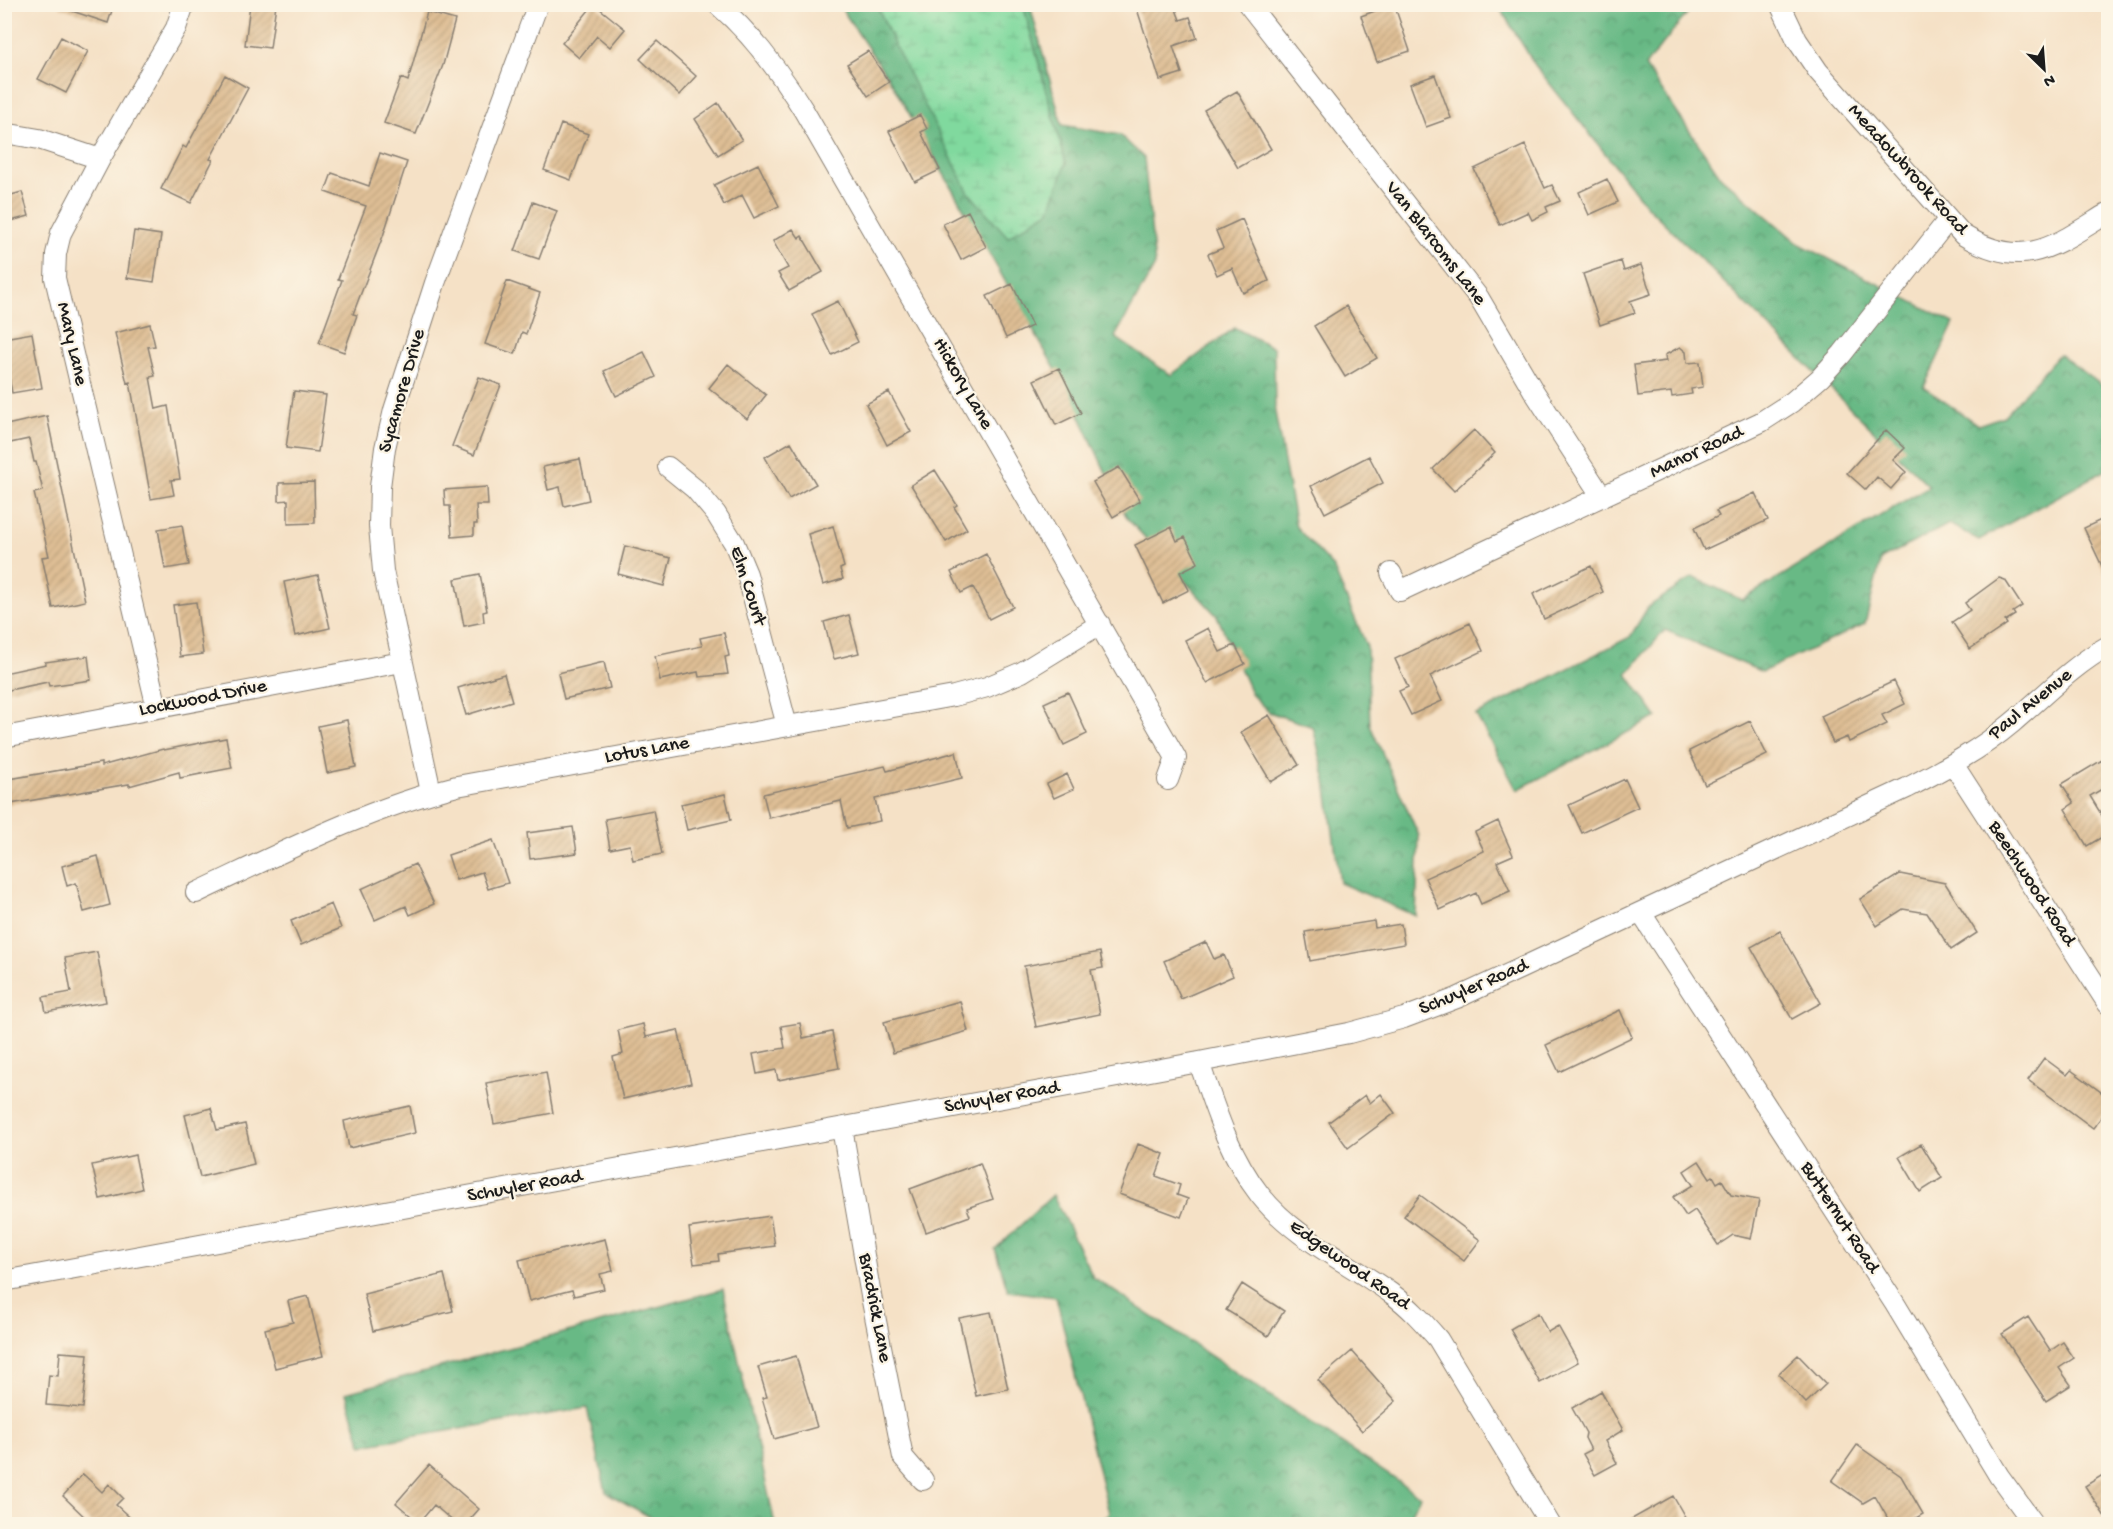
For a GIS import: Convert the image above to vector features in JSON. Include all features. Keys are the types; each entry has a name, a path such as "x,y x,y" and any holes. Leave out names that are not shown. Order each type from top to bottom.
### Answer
{"street":[{"name":"Mary Lane","path":"157,708 55,278 56,254 61,233 100,159 176,28 184,4"},
{"name":"Sycamore Drive","path":"431,792 383,571 380,487 385,448 394,410 435,283 538,4"},
{"name":"Hickory Lane","path":"717,4 734,19 785,80 1176,758 1168,780"},
{"name":"Van Blarcoms Lane","path":"1248,4 1479,298 1533,390 1602,497"},
{"name":"Meadowbrook Road","path":"1780,4 1797,40 1818,71 1963,235 1981,246 2000,252 2022,254 2058,244 2109,213"},
{"path":"4,133 39,139 100,159"},
{"name":"Manor Road","path":"1391,573 1400,591 1761,422 1792,402 1820,378 1842,354 1948,220"},
{"name":"Elm Court","path":"668,467 695,489 716,514 734,543 747,574 787,726"},
{"name":"Lotus Lane","path":"196,893 343,825 431,792 954,696 987,687 1022,672 1100,624"},
{"name":"Paul Avenue","path":"1953,764 2011,724 2062,679 2109,646"},
{"name":"Lockwood Drive","path":"4,737 402,662"},
{"name":"Schuyler Road","path":"4,1281 1349,1033 1404,1018 1457,998 1907,788 1953,764"},
{"name":"Beechwood Road","path":"1953,764 2109,1004"},
{"name":"Butternut Road","path":"1641,913 1895,1304 1999,1476 2034,1524"},
{"name":"Edgewood Road","path":"1199,1062 1227,1142 1242,1171 1261,1197 1302,1236 1393,1294 1414,1312 1438,1339 1550,1524"},
{"name":"Bradrick Lane","path":"842,1128 871,1296 903,1458 923,1480"}],"green space":[{"path":"839,5 877,5 895,46 1066,163 1023,5 1030,5 1062,125 1120,135 1144,158 1155,265 1115,337 1171,375 1235,328 1274,348 1275,412 1296,527 1333,567 1367,647 1370,725 1419,836 1416,916 1340,883 1326,781 1313,727 1269,712 1252,695 1217,616 1127,518 1069,393 891,82"},
{"path":"877,5 1023,5 1066,163 1050,210 1008,237 969,193 895,46"},
{"path":"1498,5 1694,5 1645,66 1721,177 1798,243 1954,323 1924,387 1978,425 2004,416 2059,354 2108,390 2108,469 1979,540 1949,524 1881,559 1865,624 1762,672 1665,630 1627,674 1657,717 1517,790 1476,715 1630,637 1648,607 1693,577 1742,600 1929,486 1646,205 1535,65"},
{"path":"1053,1195 1093,1277 1420,1496 1405,1524 1096,1524 1109,1513 1056,1297 1008,1291 995,1249"},
{"path":"723,1289 775,1524 662,1524 606,1492 587,1408 362,1445 346,1393"}],"building":[{"path":"61,4 114,4 108,23 60,7"},
{"path":"250,4 276,4 270,48 245,45"},
{"path":"594,4 625,29 610,47 597,36 579,58 562,43"},
{"path":"1152,4 1174,4 1180,20 1190,17 1197,38 1173,46 1182,73 1160,80 1137,9"},
{"path":"1394,4 1410,51 1377,62 1361,16"},
{"path":"427,12 455,20 443,65 416,134 384,123 401,78 408,81"},
{"path":"61,37 88,51 66,93 38,79"},
{"path":"657,41 696,76 679,95 640,59"},
{"path":"868,51 889,82 868,96 847,64"},
{"path":"225,75 248,88 210,159 213,160 191,203 161,189 183,146 186,148"},
{"path":"1435,75 1451,118 1426,127 1410,84"},
{"path":"1237,91 1271,149 1238,168 1204,110"},
{"path":"718,103 742,140 718,155 695,119"},
{"path":"920,115 927,129 921,132 940,170 915,182 889,131"},
{"path":"561,124 588,134 571,180 544,170"},
{"path":"1525,145 1545,188 1552,185 1560,201 1546,207 1548,212 1532,220 1528,212 1500,225 1474,169"},
{"path":"380,153 407,162 383,236 353,314 357,315 344,352 319,343 342,280 338,279 366,206 325,192 332,173 369,186"},
{"path":"758,164 779,206 754,218 742,195 724,205 714,185"},
{"path":"1607,179 1618,202 1589,215 1579,192"},
{"path":"22,192 29,216 4,223 4,197"},
{"path":"533,202 557,211 539,259 515,251"},
{"path":"968,211 986,247 961,260 943,224"},
{"path":"1242,219 1269,281 1243,293 1232,268 1217,275 1208,254 1223,248 1216,231"},
{"path":"793,229 799,238 802,236 823,272 789,291 778,273 788,268 773,241"},
{"path":"134,231 161,235 154,282 127,278"},
{"path":"1621,261 1624,271 1641,265 1651,294 1630,301 1635,313 1600,325 1583,274"},
{"path":"507,281 540,293 526,334 522,332 515,354 485,344"},
{"path":"1012,284 1032,326 1006,338 987,296"},
{"path":"838,301 858,342 832,355 812,314"},
{"path":"1346,306 1377,358 1345,377 1314,326"},
{"path":"150,324 155,346 148,347 155,376 150,377 156,409 168,406 180,479 171,480 174,495 151,499 130,382 127,383 115,333"},
{"path":"32,333 42,388 12,393 4,351 4,338"},
{"path":"1680,347 1686,352 1687,363 1700,362 1703,387 1691,389 1692,394 1672,397 1671,392 1638,396 1634,365 1666,361 1665,355"},
{"path":"644,352 656,377 616,396 604,371"},
{"path":"728,364 766,395 747,419 709,388"},
{"path":"1059,368 1081,413 1056,425 1034,380"},
{"path":"479,377 501,385 474,455 452,446"},
{"path":"294,391 326,395 318,452 286,448"},
{"path":"889,392 911,432 887,445 866,404"},
{"path":"47,416 85,601 53,608 42,557 49,556 34,493 43,491 36,462 34,462 29,439 10,443 6,425"},
{"path":"1474,430 1495,453 1454,491 1433,469"},
{"path":"1886,430 1905,448 1893,460 1906,472 1891,489 1877,477 1866,490 1847,473"},
{"path":"791,442 816,484 789,499 765,457"},
{"path":"1369,456 1383,483 1325,513 1311,486"},
{"path":"580,459 589,500 564,506 560,487 548,490 543,467"},
{"path":"1119,467 1140,501 1113,517 1093,482"},
{"path":"935,470 957,505 954,507 967,529 946,542 911,485"},
{"path":"314,482 315,523 288,524 288,500 279,501 279,483"},
{"path":"487,487 488,505 476,505 477,524 474,524 474,535 452,537 450,506 445,506 444,490"},
{"path":"1755,493 1768,520 1704,550 1694,528 1719,516 1716,511"},
{"path":"2103,519 2109,530 2109,581 2084,528"},
{"path":"182,525 189,565 165,569 158,529"},
{"path":"833,526 844,567 840,569 843,579 823,585 808,534"},
{"path":"1171,527 1177,541 1185,537 1198,563 1180,572 1189,590 1163,603 1135,545"},
{"path":"625,546 671,558 664,586 618,574"},
{"path":"986,554 1013,607 989,619 973,587 961,593 951,572"},
{"path":"1591,566 1603,592 1544,619 1533,594"},
{"path":"480,574 487,611 483,612 484,622 464,626 455,579"},
{"path":"318,575 330,628 295,636 284,582"},
{"path":"1999,578 2005,580 2022,606 2013,612 2015,615 2005,621 2007,624 1970,649 1952,622 1970,610 1965,603"},
{"path":"196,602 203,654 180,657 173,605"},
{"path":"849,615 859,653 834,659 824,622"},
{"path":"1470,623 1483,651 1430,676 1442,701 1411,715 1399,691 1408,687 1395,659"},
{"path":"1208,628 1220,652 1235,645 1245,664 1207,683 1185,640"},
{"path":"724,633 729,656 725,657 728,674 699,677 698,672 660,680 655,656 702,646 700,638"},
{"path":"88,656 91,680 49,686 48,682 4,691 4,673 46,664 45,662"},
{"path":"604,662 610,688 564,699 558,673"},
{"path":"504,674 512,701 466,715 458,688"},
{"path":"1894,681 1905,704 1882,715 1887,724 1849,742 1847,737 1833,743 1821,716"},
{"path":"1068,692 1087,734 1064,745 1044,703"},
{"path":"1269,715 1299,765 1271,782 1241,732"},
{"path":"347,720 356,767 327,773 318,726"},
{"path":"1750,721 1767,755 1705,785 1689,751"},
{"path":"226,738 232,768 180,778 179,772 129,786 129,784 4,805 4,780 101,763 101,766 163,749"},
{"path":"956,752 962,778 875,799 880,821 847,828 841,801 769,818 763,794 885,766 887,771"},
{"path":"2102,760 2109,771 2109,785 2090,796 2109,827 2109,833 2087,846 2065,809 2074,803 2062,784"},
{"path":"1067,774 1074,789 1054,798 1047,784"},
{"path":"1625,779 1638,807 1582,833 1569,805"},
{"path":"725,794 731,820 687,830 681,804"},
{"path":"653,810 662,854 633,860 630,845 610,849 605,819"},
{"path":"1498,821 1513,855 1497,862 1510,891 1481,904 1476,893 1440,910 1425,878 1484,851 1475,832"},
{"path":"573,827 577,853 530,859 527,833"},
{"path":"493,840 508,883 488,889 482,872 456,880 448,855"},
{"path":"98,856 110,905 84,912 76,883 67,886 62,866"},
{"path":"415,864 434,904 410,915 406,906 375,920 361,889"},
{"path":"1900,874 1945,883 1977,933 1951,950 1927,913 1903,909 1877,926 1860,899"},
{"path":"331,904 341,928 301,945 291,921"},
{"path":"1374,921 1375,928 1401,924 1404,944 1310,961 1305,932"},
{"path":"1780,931 1821,1003 1792,1019 1751,947"},
{"path":"1206,942 1214,959 1224,955 1233,976 1181,999 1164,961"},
{"path":"97,952 106,1002 46,1012 43,997 71,992 65,958"},
{"path":"1100,952 1103,968 1091,970 1100,1014 1036,1027 1024,966"},
{"path":"960,1001 968,1031 893,1053 884,1022"},
{"path":"1620,1010 1632,1037 1559,1072 1546,1045"},
{"path":"800,1023 803,1038 832,1032 839,1068 778,1080 776,1070 757,1074 753,1054 785,1048 781,1026"},
{"path":"643,1024 646,1037 678,1030 691,1083 623,1099 613,1057 623,1054 618,1030"},
{"path":"2044,1058 2067,1075 2071,1070 2109,1098 2109,1107 2093,1128 2028,1080"},
{"path":"546,1072 553,1113 494,1124 486,1083"},
{"path":"1381,1094 1395,1113 1348,1148 1329,1122 1365,1095 1370,1103"},
{"path":"410,1106 415,1133 349,1148 344,1121"},
{"path":"211,1108 217,1130 245,1124 254,1164 200,1177 185,1115"},
{"path":"1138,1144 1164,1154 1156,1176 1180,1185 1177,1195 1188,1199 1181,1217 1119,1194"},
{"path":"1921,1144 1942,1178 1920,1192 1899,1157"},
{"path":"135,1155 142,1189 100,1199 92,1165"},
{"path":"1699,1161 1710,1178 1713,1176 1717,1183 1722,1180 1731,1195 1759,1200 1751,1239 1733,1235 1718,1245 1695,1210 1686,1216 1673,1197 1693,1185 1684,1171"},
{"path":"980,1163 993,1199 967,1208 970,1216 926,1232 910,1189"},
{"path":"1420,1195 1480,1240 1464,1261 1404,1216"},
{"path":"770,1216 775,1246 718,1254 719,1261 694,1264 689,1228"},
{"path":"605,1239 613,1271 600,1274 604,1289 574,1296 572,1290 529,1301 519,1260"},
{"path":"444,1274 453,1311 373,1331 364,1294"},
{"path":"1242,1284 1284,1311 1268,1336 1226,1310"},
{"path":"308,1296 323,1356 275,1368 265,1329 293,1322 288,1301"},
{"path":"991,1312 1008,1389 976,1396 959,1318"},
{"path":"1538,1313 1548,1332 1558,1326 1578,1362 1540,1383 1510,1329"},
{"path":"2028,1317 2050,1351 2063,1342 2074,1358 2059,1368 2071,1385 2046,1401 2002,1334"},
{"path":"1352,1351 1396,1401 1362,1431 1318,1380"},
{"path":"60,1352 88,1354 83,1408 46,1405 49,1375 58,1376"},
{"path":"1798,1355 1826,1384 1806,1403 1778,1374"},
{"path":"796,1356 817,1427 774,1439 762,1398 767,1397 758,1367"},
{"path":"1601,1391 1623,1430 1605,1441 1617,1463 1595,1475 1583,1454 1591,1450 1585,1438 1586,1433 1572,1408"},
{"path":"1857,1445 1901,1476 1923,1514 1906,1524 1891,1524 1875,1496 1863,1503 1832,1481"},
{"path":"429,1465 479,1509 466,1524 456,1524 434,1505 419,1523 396,1503"},
{"path":"2109,1471 2109,1523 2085,1486"},
{"path":"83,1474 102,1492 109,1484 123,1498 116,1505 137,1524 92,1524 63,1496"},
{"path":"1673,1496 1689,1524 1623,1524"}]}
